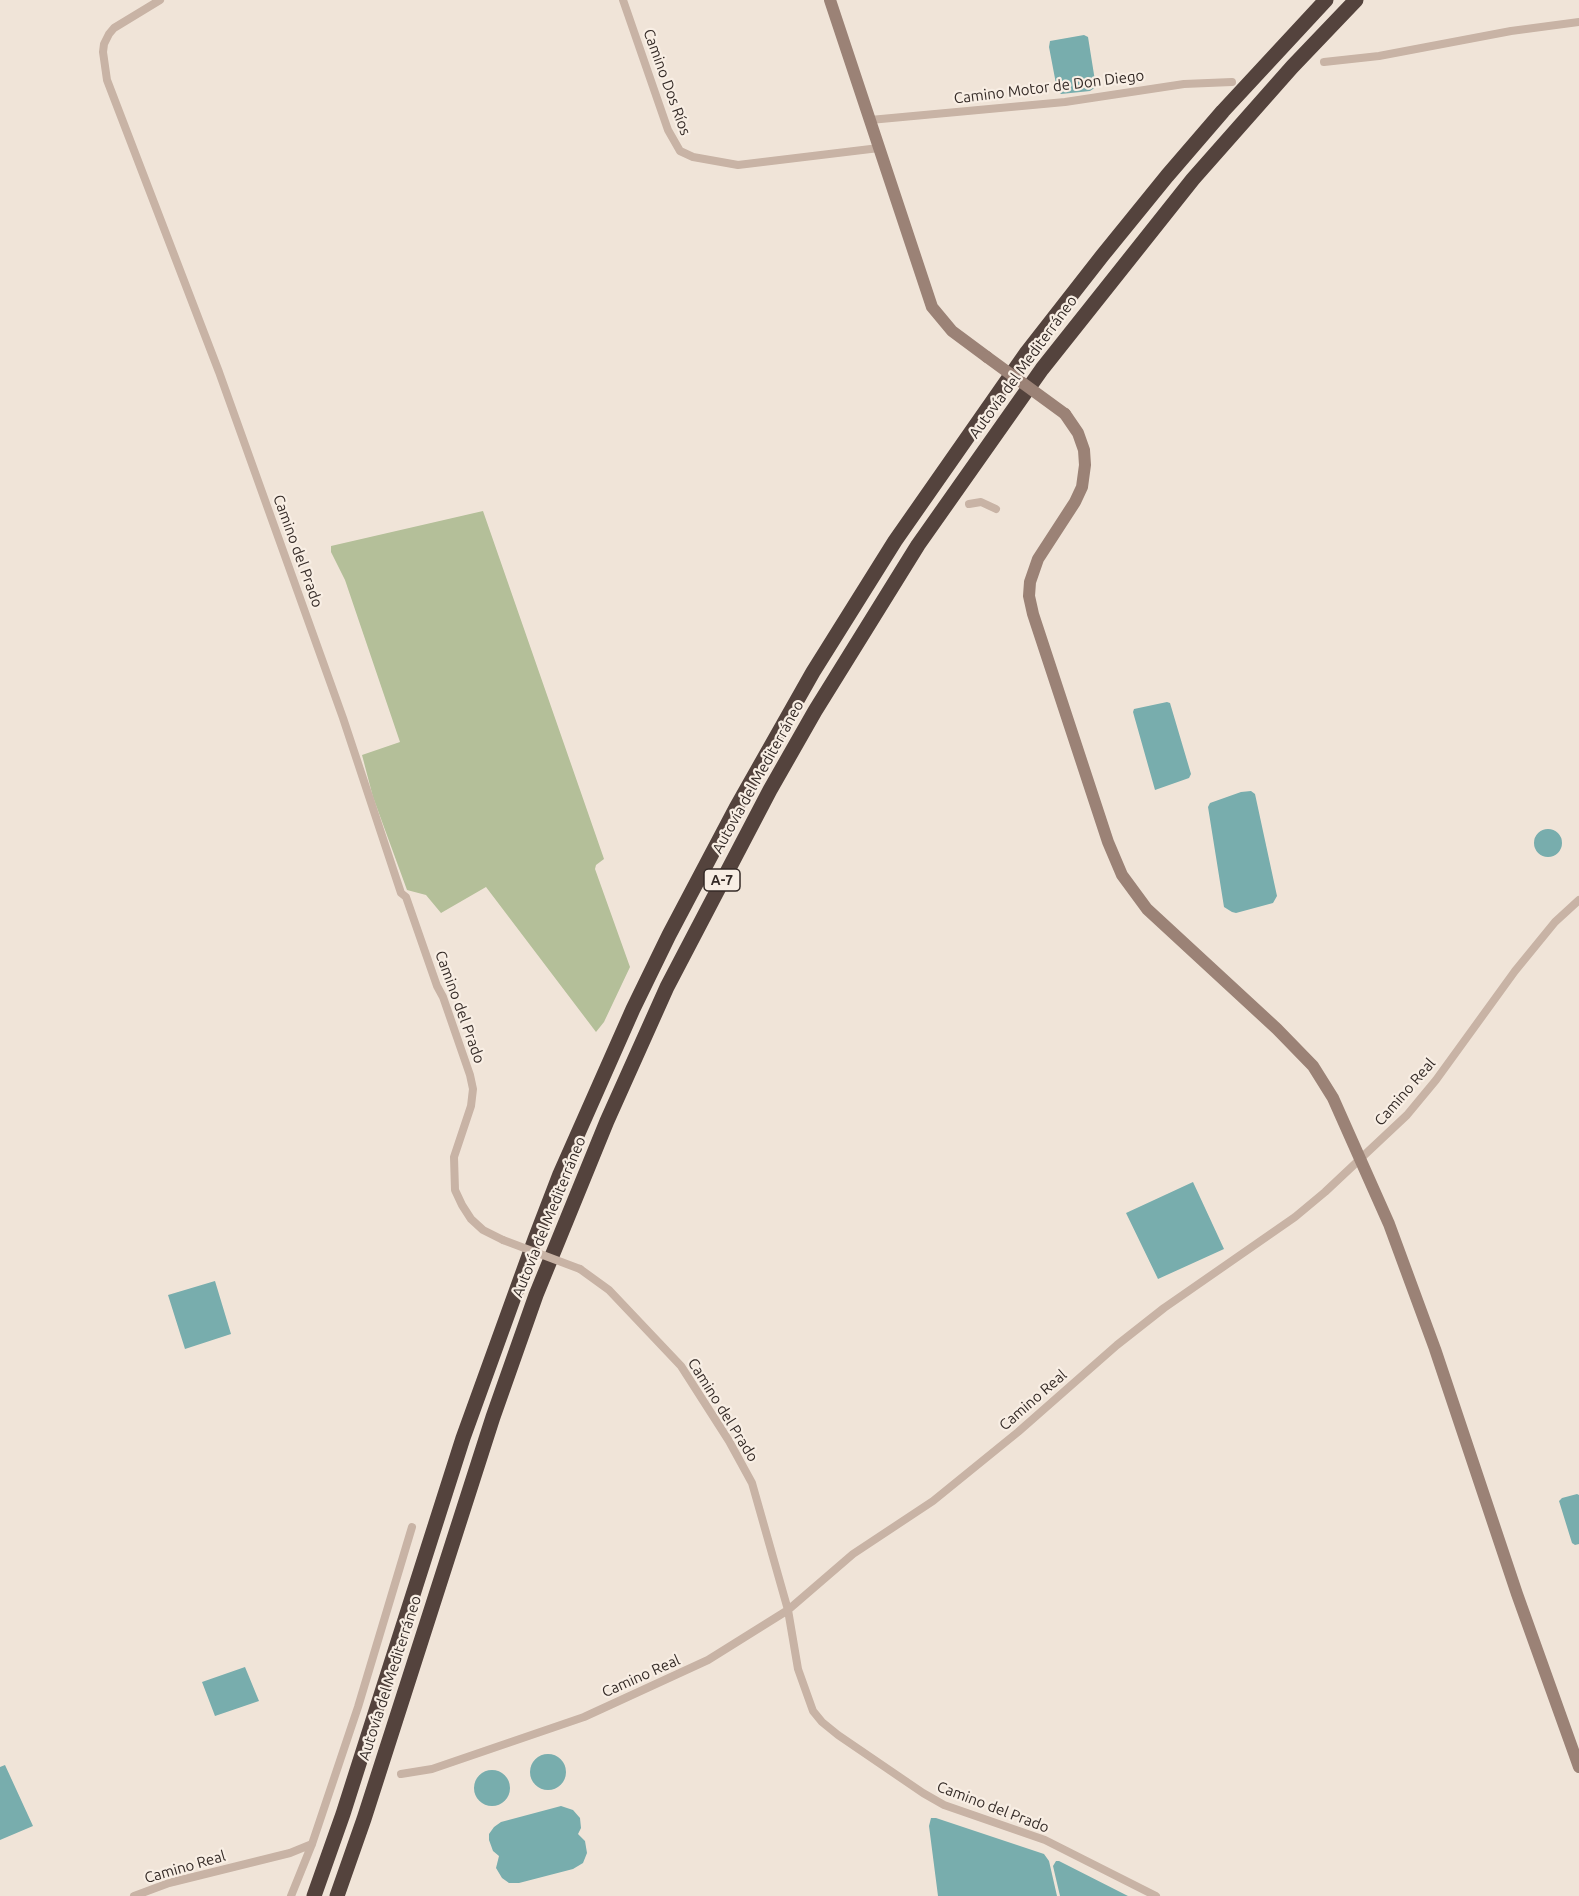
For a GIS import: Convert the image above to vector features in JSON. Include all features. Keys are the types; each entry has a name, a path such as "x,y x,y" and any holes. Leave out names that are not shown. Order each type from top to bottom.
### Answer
{"highway":[{"name":"Autovía del Mediterráneo","path":"314,1896 343,1814 463,1438 560,1174 633,1009 736,808 813,672 884,558 1015,369 1102,256 1174,168 1223,111 1326,0"},
{"name":"Autovía del Mediterráneo","path":"337,1896 364,1819 493,1416 541,1284 607,1121 667,987 764,800 815,711 918,545 1042,369 1193,179 1292,67 1356,0"}],"main road":[{"path":"830,0 932,306 952,331 1065,414 1078,434 1084,450 1085,465 1082,487 1075,502 1038,559 1030,582 1029,596 1108,842 1122,875 1147,909 1277,1029 1313,1066 1333,1098 1389,1224 1435,1349 1517,1594 1579,1767"}],"street":[{"name":"Camino del Prado","path":"160,0 114,28 109,34 103,52 108,80 219,372 343,718 401,893 406,897 436,986 443,997 470,1075 473,1089 471,1106 454,1158 455,1190 462,1205 471,1219 483,1230 503,1240 580,1269 609,1290 681,1366 729,1441 752,1483 788,1610 798,1669 813,1711 822,1722 923,1793 945,1804 1045,1840 1148,1894 1156,1896"},
{"name":"Camino Dos Ríos","path":"623,0 668,130 680,151 693,157 738,165 879,148"},
{"path":"1324,62 1379,56 1511,31 1579,22"},
{"name":"Camino Motor de Don Diego","path":"870,120 1065,102 1184,84 1232,82"},
{"path":"969,504 981,502 996,509"},
{"name":"Camino Real","path":"401,1774 432,1769 584,1717 708,1660 788,1610 853,1554 933,1501 1164,1308 1295,1217 1360,1159 1407,1115 1436,1080 1515,970 1556,921 1579,900"},
{"path":"291,1896 312,1844 358,1707 412,1527"},
{"name":"Camino Real","path":"134,1896 169,1883 290,1853 312,1844"}],"green space":[{"path":"483,511 604,859 596,865 595,869 630,967 604,1022 596,1032 486,887 441,913 426,895 407,890 373,797 362,755 400,742 345,580 331,552 331,546"}],"water":[{"path":"1084,35 1088,37 1096,87 1090,91 1061,94 1057,89 1049,47 1050,41"},
{"path":"1170,703 1191,774 1189,778 1155,790 1133,712 1134,709"},
{"path":"1251,791 1255,794 1277,896 1273,903 1236,913 1224,907 1208,807 1210,803 1241,792"},
{"path":"1548,829 1558,833 1562,843 1558,853 1548,857 1538,853 1534,843 1538,833"},
{"path":"1193,1182 1224,1249 1158,1279 1126,1213"},
{"path":"215,1281 231,1334 185,1349 168,1295"},
{"path":"1579,1495 1579,1544 1575,1545 1572,1543 1559,1501"},
{"path":"245,1667 259,1701 215,1716 202,1682"},
{"path":"548,1754 561,1759 566,1772 561,1785 548,1790 535,1785 530,1772 535,1759"},
{"path":"5,1765 33,1826 0,1840 0,1767"},
{"path":"492,1770 505,1775 510,1788 505,1801 492,1806 479,1801 474,1788 479,1775"},
{"path":"561,1806 573,1810 580,1818 581,1828 578,1834 585,1841 587,1853 583,1863 573,1869 519,1883 509,1883 502,1878 496,1868 499,1856 493,1851 489,1840 489,1834 494,1827 501,1822"},
{"path":"931,1818 1044,1854 1049,1861 1057,1896 938,1896 929,1826"},
{"path":"1056,1861 1128,1896 1060,1896 1053,1866"}]}
